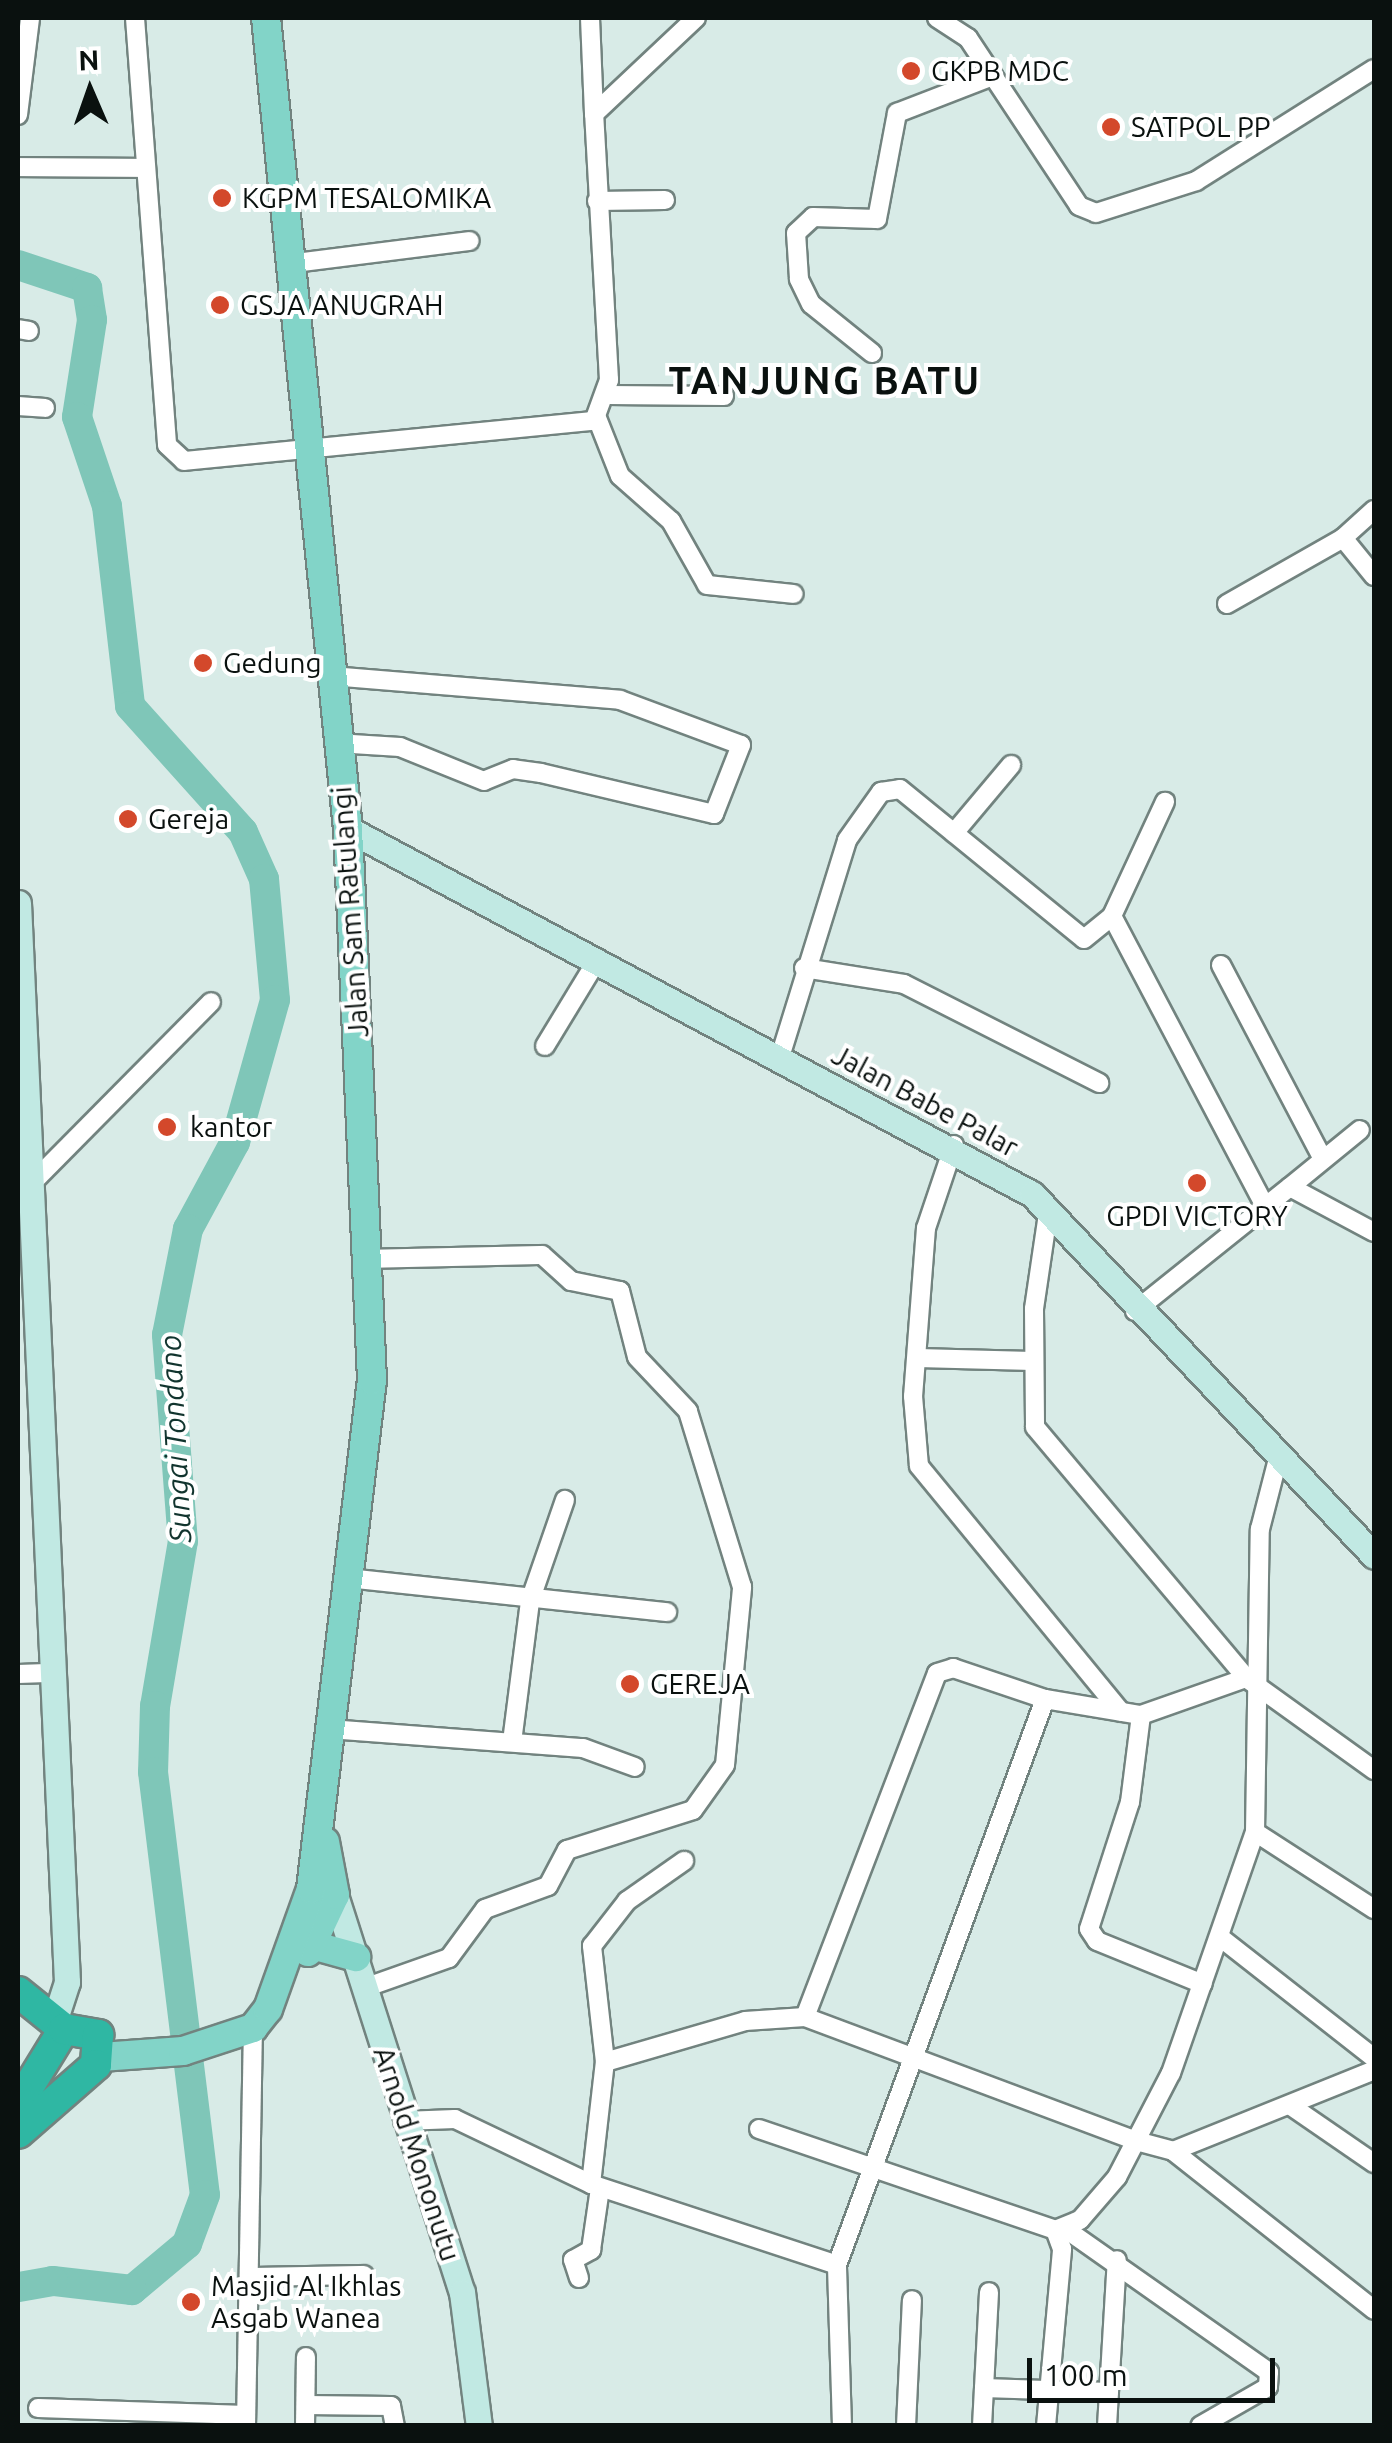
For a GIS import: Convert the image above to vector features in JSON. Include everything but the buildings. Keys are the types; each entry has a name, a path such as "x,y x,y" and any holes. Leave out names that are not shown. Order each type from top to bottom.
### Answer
{"highway":[{"path":"18,1992 58,2033 67,2070 95,2064"},
{"path":"58,2033 92,2029 95,2064"},
{"path":"18,2104 58,2033"},
{"path":"18,2133 95,2064"}],"main road":[{"name":"Jalan Sam Ratulangi","path":"261,2018 326,1891 320,1806 372,1380 372,1259 348,828 336,743 312,453 287,264 266,18"},
{"path":"95,2064 167,2054 208,2043 261,2018 285,2000 312,1945 326,1891"},
{"path":"312,1945 356,1956"}],"street":[{"path":"18,115 30,18"},
{"path":"135,18 169,454 312,453 597,418"},
{"path":"590,18 608,396 597,418 620,476 671,521 706,585 794,594"},
{"path":"594,114 696,18"},
{"path":"936,18 963,33 1078,206 1096,213 1196,181 1374,70"},
{"path":"872,352 811,304 796,233 813,217 878,219 898,114 993,76"},
{"path":"18,167 146,168"},
{"path":"597,201 665,200"},
{"path":"287,264 470,241"},
{"path":"608,396 724,396"},
{"path":"18,406 45,408"},
{"path":"1226,604 1343,538 1374,510"},
{"path":"1343,538 1374,576"},
{"path":"331,676 620,700 741,745 714,814 514,769 484,781 400,747 336,743"},
{"path":"954,833 1011,765"},
{"path":"780,1057 804,968 847,840 874,797 900,789 1082,938 1112,916 1166,802"},
{"name":"Jalan Babe Palar","path":"348,828 954,1145 1049,1206 1135,1311 1374,1556"},
{"path":"18,903 33,1182 26,1246 54,1673 67,1982 58,2033"},
{"path":"1112,916 1264,1202"},
{"path":"545,1046 598,958"},
{"path":"1221,965 1323,1159"},
{"path":"804,968 904,984 1099,1083"},
{"path":"33,1182 212,1002"},
{"path":"1135,1311 1264,1202 1290,1188 1360,1130"},
{"path":"954,1145 931,1197 917,1358 919,1466 1121,1712"},
{"path":"1290,1188 1374,1232"},
{"path":"1049,1206 1033,1361 1035,1427 1249,1681 1374,1770"},
{"path":"367,1987 449,1958 485,1908 548,1886 566,1850 693,1810 725,1765 742,1586 688,1411 637,1358 620,1291 571,1282 545,1256 372,1259"},
{"path":"917,1358 1033,1361"},
{"path":"1046,2426 1061,2230 1137,2141 1204,1984 1254,1832 1249,1681 1261,1518 1278,1459"},
{"path":"512,1742 530,1602 565,1500"},
{"path":"347,1578 530,1602 667,1612"},
{"path":"805,2017 930,1682 953,1668 1045,1699 1140,1715 1249,1681"},
{"path":"18,1674 54,1673"},
{"path":"842,2426 838,2265 868,2170 1045,1699"},
{"path":"1140,1715 1130,1802 1089,1929 1097,1941 1204,1984"},
{"path":"329,1729 611,1752 635,1767"},
{"path":"1254,1832 1374,1908"},
{"path":"579,2278 573,2260 591,2250 605,2062 596,1935 684,1861"},
{"name":"Arnold Mononutu","path":"326,1891 367,1987 404,2121 462,2292 479,2426"},
{"path":"1221,1938 1374,2058"},
{"path":"605,2062 745,2021 805,2017 912,2061 1173,2151 1374,2310"},
{"path":"38,2408 134,2418 246,2420 248,2277 261,2018"},
{"path":"1173,2151 1374,2070"},
{"path":"1291,2106 1374,2163"},
{"path":"404,2121 454,2118 596,2186 838,2265"},
{"path":"758,2129 868,2170 1061,2230 1118,2260 1269,2372 1268,2387 1200,2426"},
{"path":"1107,2426 1118,2260"},
{"path":"248,2277 364,2275"},
{"path":"982,2426 989,2292"},
{"path":"906,2426 912,2300"},
{"path":"305,2426 306,2358"},
{"path":"984,2388 1110,2392"},
{"path":"306,2405 391,2406 395,2426"}],"waterway":[{"name":"Sungai Tondano","path":"18,265 87,288 92,320 77,417 107,506 130,706 243,832 264,879 275,1000 235,1142 188,1229 167,1335 183,1541 155,1706 153,1772 205,2195 187,2244 132,2290 53,2281 18,2287"}],"place":[{"name":"GKPB MDC","path":"911,71"},
{"name":"SATPOL PP","path":"1111,127"},
{"name":"KGPM TESALOMIKA","path":"222,198"},
{"name":"GSJA ANUGRAH","path":"220,305"},
{"name":"Gedung","path":"203,663"},
{"name":"Gereja","path":"128,819"},
{"name":"kantor","path":"167,1127"},
{"name":"GPDI VICTORY","path":"1197,1183"},
{"name":"GEREJA","path":"630,1684"},
{"name":"Masjid Al Ikhlas Asgab Wanea","path":"191,2302"}],"district":[{"name":"TANJUNG BATU","path":"825,381"}]}
